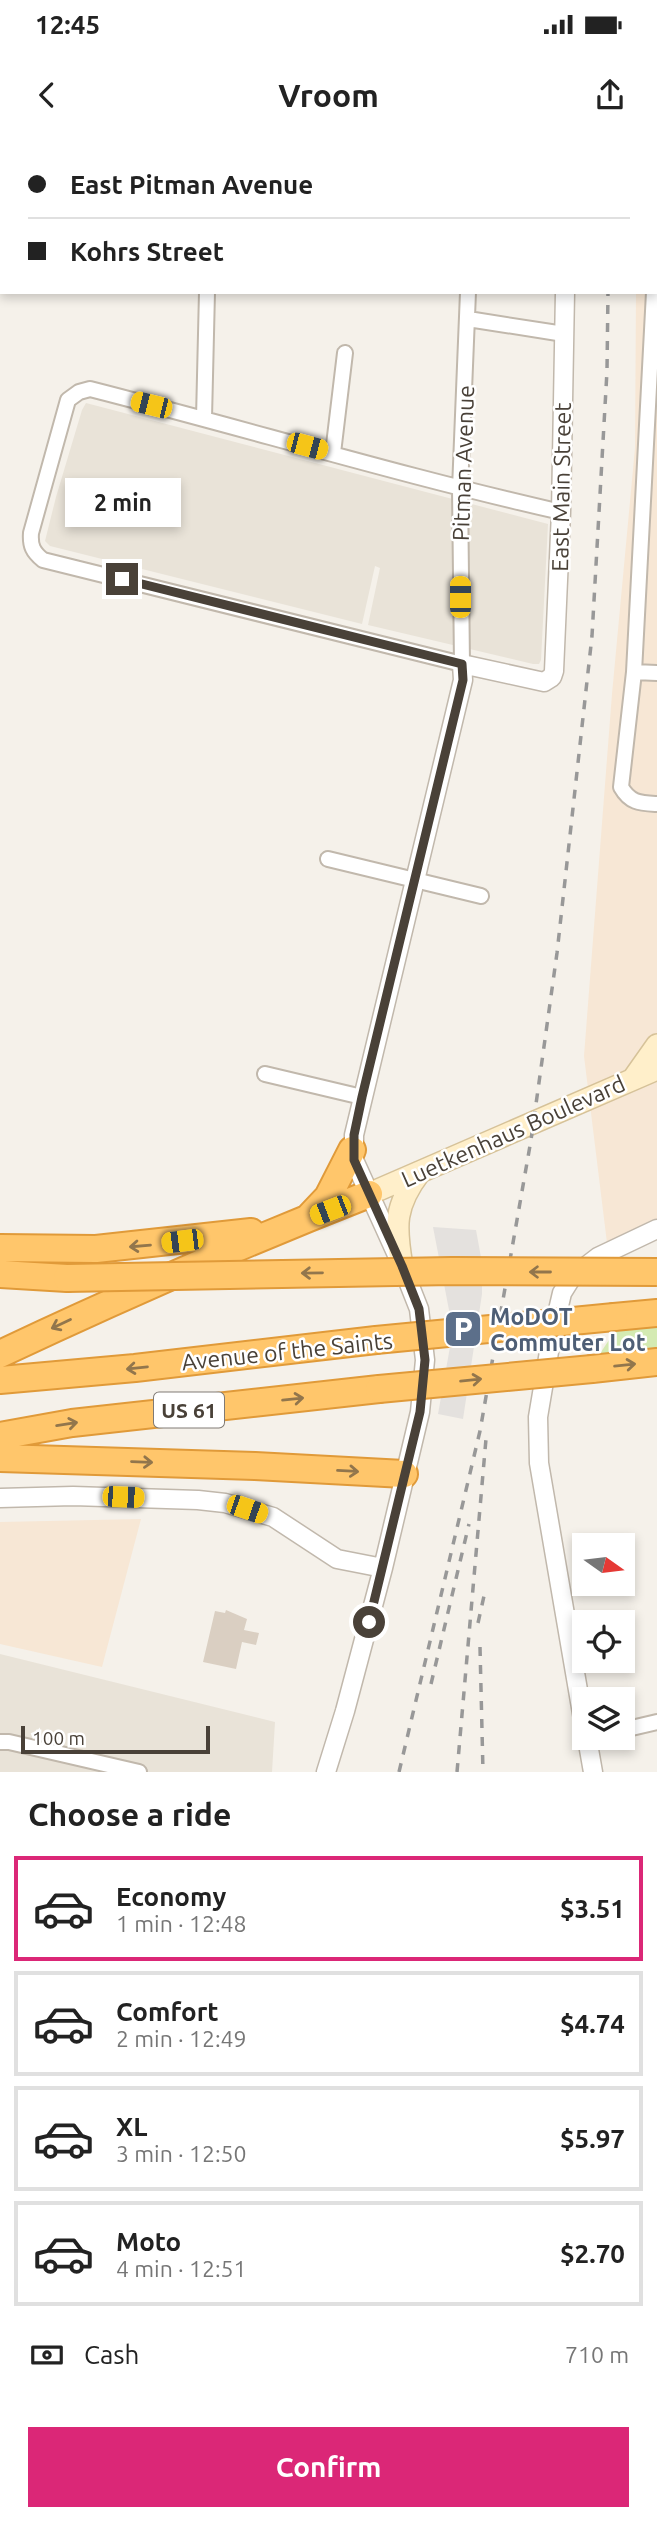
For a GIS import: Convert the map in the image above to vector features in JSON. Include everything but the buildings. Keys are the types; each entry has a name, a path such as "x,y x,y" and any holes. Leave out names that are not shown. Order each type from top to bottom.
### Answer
{"highway":[{"path":"309,1218 328,1197 352,1150"},
{"path":"0,1354 64,1322 280,1229 369,1194"},
{"path":"0,1248 96,1250 280,1229"},
{"path":"0,1273 68,1278 425,1272 657,1272"},
{"name":"Avenue of the Saints","path":"0,1380 657,1313"},
{"name":"Avenue of the Saints","path":"0,1436 72,1423 657,1362"},
{"path":"0,1458 404,1474"}],"main road":[{"path":"634,1079 657,1045"},
{"name":"Luetkenhaus Boulevard","path":"369,1194 657,1069"},
{"path":"402,1266 396,1226 398,1214 405,1193 420,1172"}],"street":[{"path":"204,418 207,294"},
{"name":"Pitman Avenue","path":"352,1150 362,1097 463,680 460,489 468,294"},
{"name":"East Main Street","path":"462,664 538,681 548,680 554,671 561,512 565,294"},
{"path":"654,294 653,410 634,672 621,788 627,797 640,803 657,804"},
{"path":"468,319 564,334"},
{"path":"332,453 345,353"},
{"path":"462,664 43,560 35,554 30,544 30,533 68,400 79,392 90,389 460,489 561,512"},
{"path":"634,672 657,673"},
{"path":"328,859 481,896"},
{"path":"265,1074 362,1097"},
{"path":"326,1772 383,1568 420,1412 425,1360 419,1309 352,1150"},
{"path":"577,1687 539,1464 538,1417 562,1293 572,1277 598,1257 657,1229"},
{"path":"0,1498 73,1496 225,1503 273,1517 337,1559 383,1568"},
{"path":"635,1727 657,1722"},
{"path":"0,1742 136,1772"},
{"path":"589,1750 593,1772"}],"shaded area":[{"path":"636,294 657,294 657,1221 607,1243 584,1056 612,694 635,448"},
{"path":"86,403 548,524 539,664 368,625 380,568 375,566 362,624 50,546 45,541 56,497"},
{"name":"MoDOT Commuter Lot","path":"433,1227 476,1230 482,1263 482,1294 463,1419 438,1414 450,1347 449,1310"},
{"path":"141,1519 102,1667 0,1644 0,1522"},
{"path":"0,1654 275,1722 272,1772 0,1772"}],"green space":[{"path":"657,1325 657,1349 599,1355 617,1328"}],"railway":[{"path":"399,1772 480,1431 531,1140 557,953 592,636 607,371 608,294"},
{"path":"457,1772 486,1439"},
{"path":"431,1684 469,1524"},
{"path":"478,1623 484,1596"},
{"path":"480,1647 483,1772"}],"place":[{"name":"MoDOT Commuter Lot","path":"463,1329"}],"route":[{"path":"122,579 462,664 463,680 362,1097 352,1150 419,1309 425,1360 420,1412 369,1622"}]}
